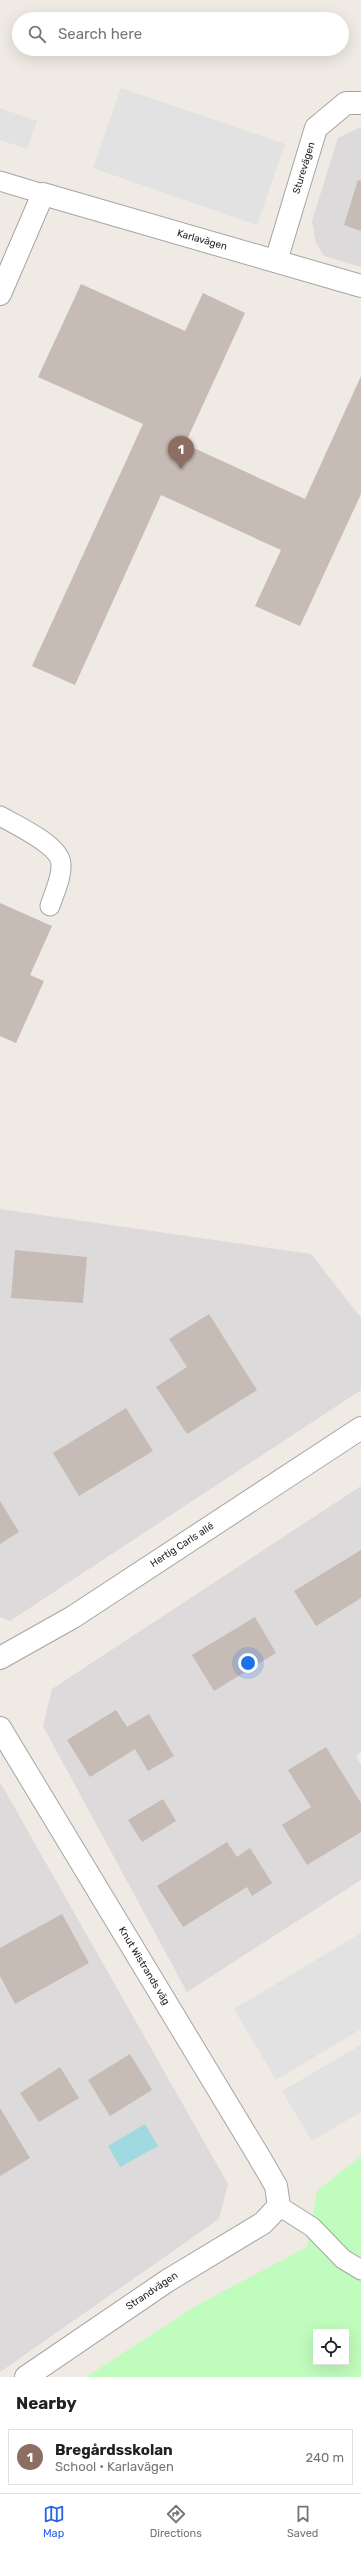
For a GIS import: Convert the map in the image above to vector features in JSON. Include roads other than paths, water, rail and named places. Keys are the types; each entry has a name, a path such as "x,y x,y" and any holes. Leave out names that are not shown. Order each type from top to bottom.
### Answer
{"street":[{"name":"Sturevägen","path":"276,261 316,128 346,103 361,103"},
{"name":"Karlavägen","path":"43,194 361,286"},
{"path":"0,294 43,194"},
{"name":"Hertig Carls allé","path":"0,1658 72,1617 361,1428"},
{"name":"Knut Wistrands väg","path":"0,1728 258,2154 276,2186 279,2206"},
{"name":"Strandvägen","path":"26,2377 166,2280 263,2223 279,2206"}],"lane":[{"path":"0,181 43,194"},
{"path":"0,816 48,844 57,853 61,862 61,873 50,906"},
{"path":"279,2206 312,2226 343,2259 361,2270"}],"water":[{"path":"145,2124 158,2146 120,2167 108,2146"}],"place":[{"name":"Bregårdsskolan","path":"181,469"}]}
